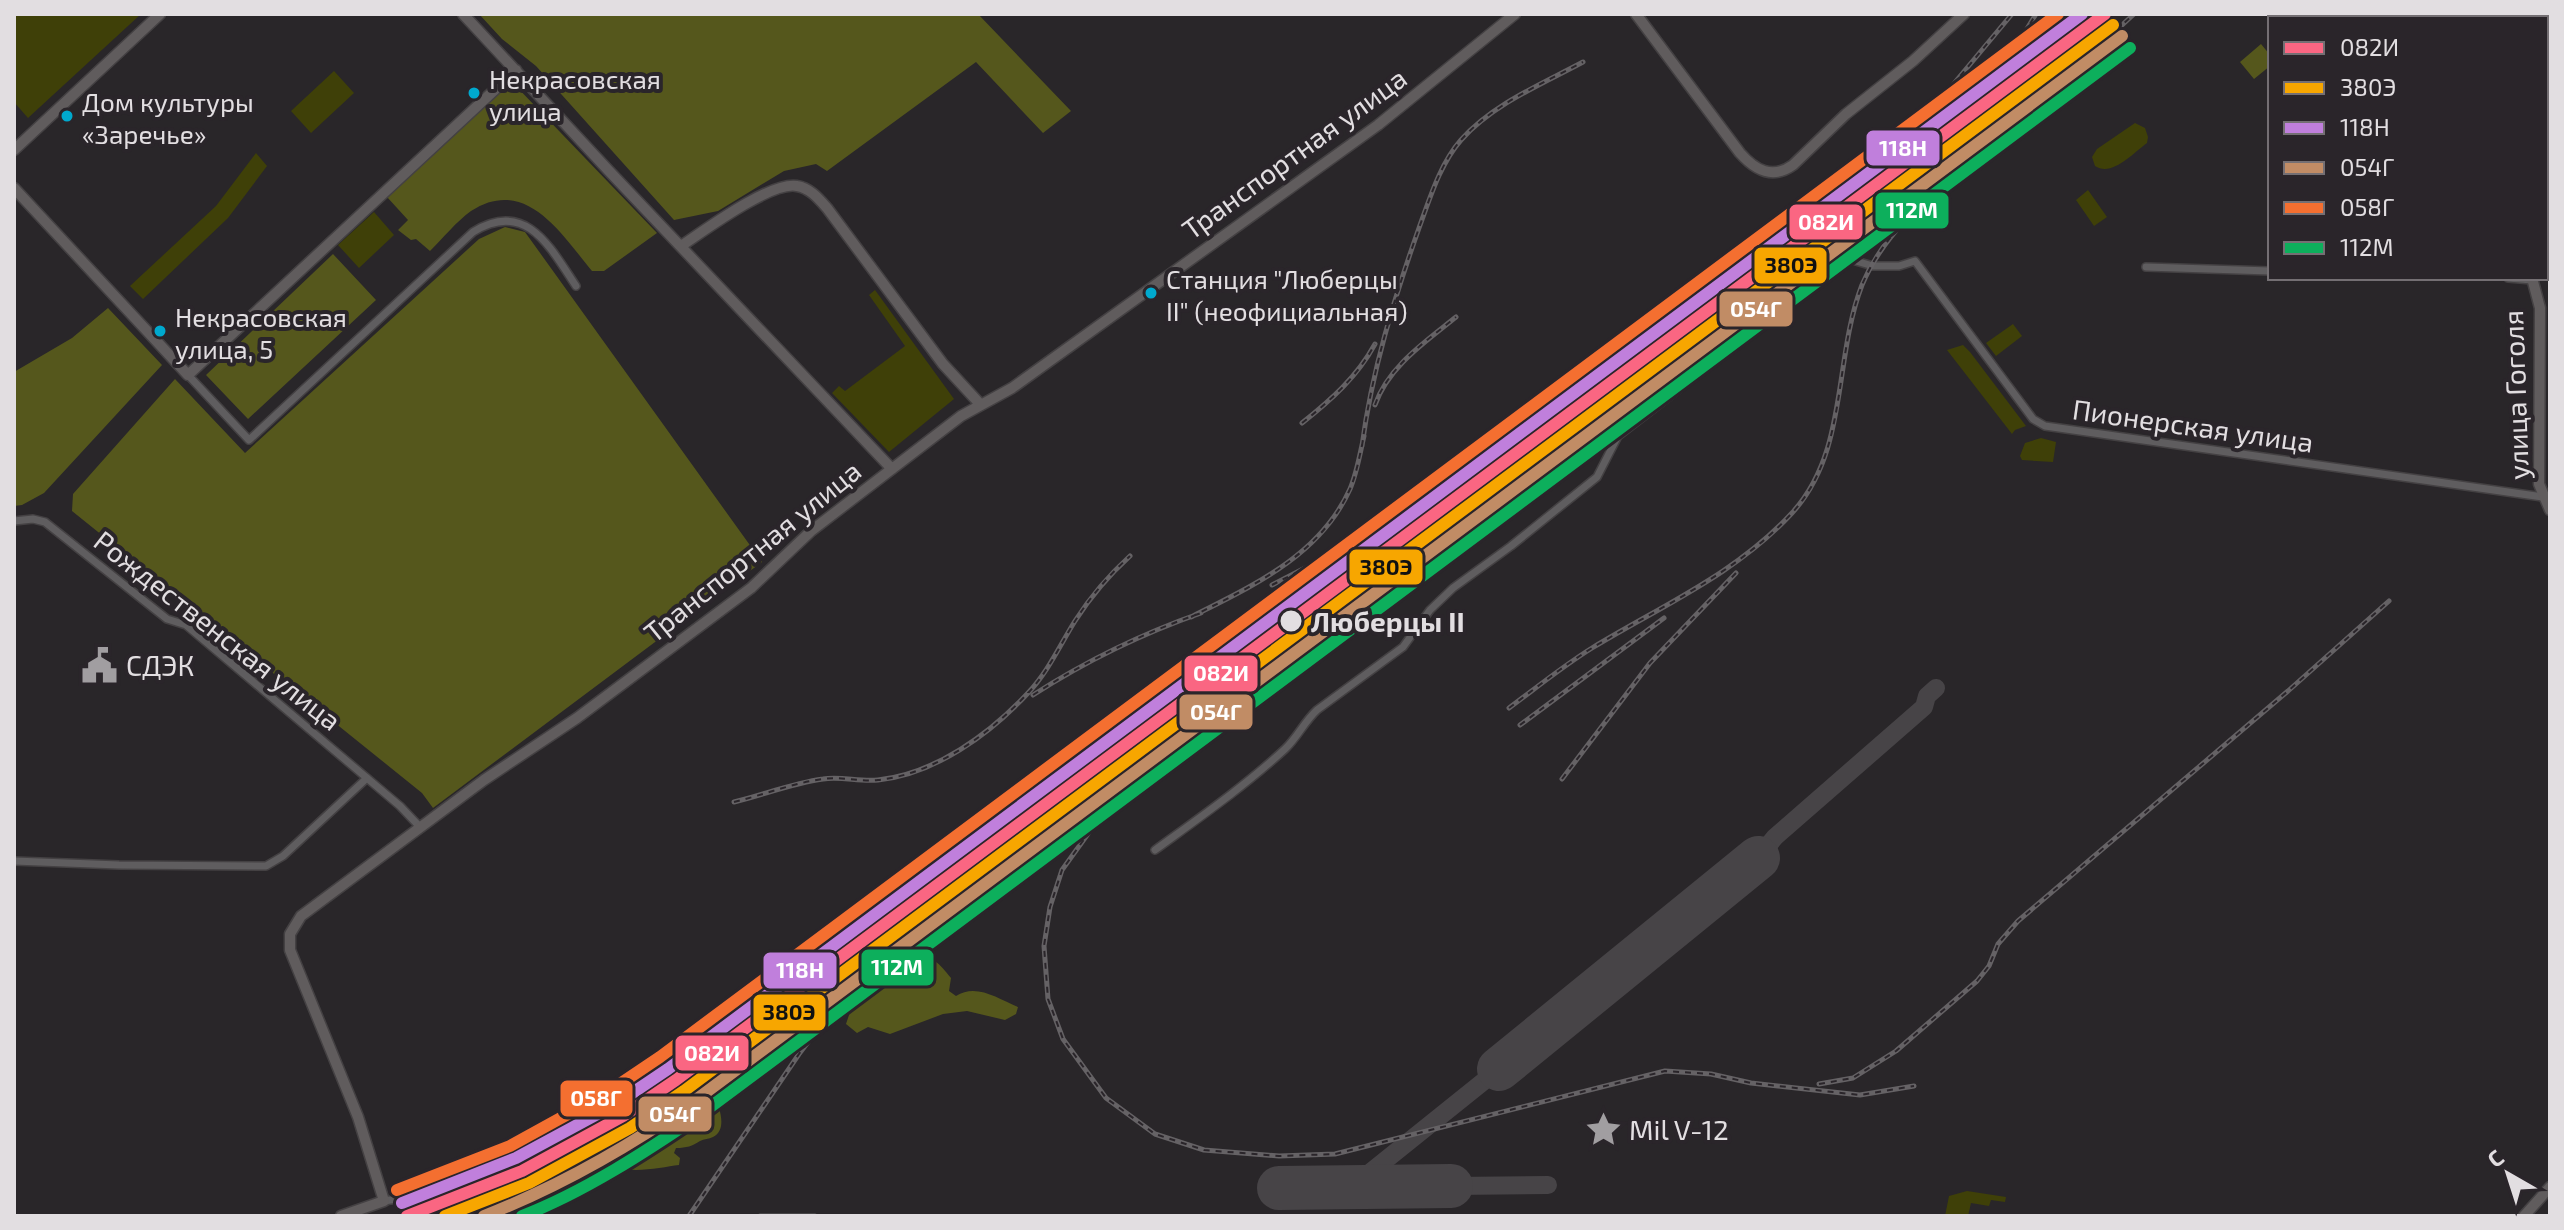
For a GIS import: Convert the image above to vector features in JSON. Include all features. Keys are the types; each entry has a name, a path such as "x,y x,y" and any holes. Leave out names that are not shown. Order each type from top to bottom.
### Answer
{"street":[{"path":"14,150 160,14"},
{"path":"463,14 892,469"},
{"name":"Транспортная улица","path":"384,1201 358,1117 290,950 290,934 301,916 484,780 577,718 751,588 811,531 961,416 1012,388 1378,125 1515,14"},
{"path":"1636,14 1740,153 1757,170 1773,173 1785,171 1793,165 1846,114 1913,61 1964,14"},
{"path":"2059,14 2078,14"},
{"path":"188,375 516,70"},
{"path":"681,246 772,189 792,185 804,188 827,208 943,364 980,404"},
{"path":"14,188 249,440 473,232 487,223 503,220 528,225 546,243 576,286"},
{"name":"Пионерская улица","path":"1155,850 1287,747 1317,710 1403,647 1430,610 1453,588 1597,477 1618,436 1679,389 1810,274 1837,259 1873,266 1899,266 1915,261 2040,425 2543,497"},
{"path":"2146,267 2268,271"},
{"name":"улица Гоголя","path":"2532,280 2540,308 2538,471 2543,497 2550,510"},
{"name":"Рождественская улица","path":"14,521 33,519 55,528 167,619 186,625 400,806 420,827"},
{"path":"14,861 266,866 283,856 367,778"},
{"path":"341,1216 384,1201 454,1190 520,1164 568,1138 666,1073 699,1046"},
{"path":"2524,1216 2550,1187"}],"shaded area":[{"path":"14,14 141,14 28,118 14,102"},
{"path":"479,14 978,14 1071,111 1043,133 976,62 827,171 816,164 784,171 718,211 674,220 536,66 502,39"},
{"path":"2261,44 2268,53 2268,68 2254,79 2240,62"},
{"path":"334,71 354,93 311,133 291,111"},
{"path":"513,83 657,233 604,271 592,271 541,214 509,200 491,202 471,211 430,251 398,230 408,220 387,197 505,85"},
{"path":"2135,123 2145,128 2147,143 2115,166 2102,169 2095,166 2092,157 2097,149"},
{"path":"256,153 267,166 228,218 143,299 130,286 216,206"},
{"path":"2088,190 2107,217 2094,226 2076,200"},
{"path":"374,212 394,235 359,268 338,245"},
{"path":"505,227 525,232 762,562 433,808 422,793 72,511 73,494 175,379 245,453 479,239"},
{"path":"333,254 376,300 248,419 206,375"},
{"path":"875,290 954,399 889,452 832,393 839,386 845,391 905,346 869,295"},
{"path":"108,308 162,365 44,493 14,506 14,372 72,338"},
{"path":"2013,324 2022,336 1996,356 1986,343"},
{"path":"1963,345 2026,426 2012,434 1947,350"},
{"path":"2041,438 2056,442 2053,462 2022,460 2020,456 2025,443"},
{"path":"914,954 931,958 939,965 951,978 949,991 956,996 971,991 987,993 1018,1007 1016,1014 1005,1020 967,1011 943,1014 890,1034 868,1027 857,1033 846,1024 850,1012 870,995 876,983 892,966"},
{"path":"719,1108 721,1128 717,1135 676,1148 674,1153 680,1158 679,1165 631,1170 609,1163 603,1155 601,1143 618,1130 677,1121"},
{"path":"1967,1191 2006,1197 2005,1202 1991,1200 1989,1206 1971,1203 1968,1216 1945,1216 1949,1196"}],"taxiway":[{"path":"1758,858 1775,837 1924,707 1927,696 1936,688"},
{"path":"1352,1187 1499,1069"},
{"path":"1451,1186 1548,1185"}],"runway":[{"path":"1499,1069 1758,858"},
{"path":"1279,1188 1451,1186"}],"railway":[{"path":"1889,157 2012,14"},
{"path":"1968,96 2011,55 2036,14"},
{"path":"2029,42 2057,14"},
{"path":"1509,708 1592,648 1697,588 1747,554 1792,513 1823,462 1838,404 1853,314 1862,285 1886,243 1936,191 2028,114 2134,14"},
{"path":"1362,446 1378,362 1393,308 1427,205 1447,160 1461,140 1488,116 1583,62"},
{"path":"1375,405 1398,367 1456,317"},
{"path":"1302,423 1343,387 1375,344"},
{"path":"1191,617 1260,581 1303,551 1321,533 1350,489 1364,436"},
{"path":"734,802 823,779 878,780 899,776 920,770 960,750 997,723 1035,685 1087,603 1130,556"},
{"path":"1272,585 1307,567"},
{"path":"1562,779 1650,663 1736,573"},
{"path":"1819,1084 1853,1078 1896,1051 1977,981 1989,966 1998,944 2018,921 2389,601"},
{"path":"1033,695 1114,649 1201,613"},
{"path":"1520,725 1664,618"},
{"path":"1217,721 1125,792 1100,817 1062,870 1050,907 1044,946 1048,999 1063,1039 1106,1098 1155,1134 1204,1150 1279,1156 1335,1154 1665,1071 1711,1074 1751,1083 1860,1095 1914,1086"},
{"path":"689,1216 799,1054 867,975"},
{"path":"760,1216 815,1216"}],"transit line":[{"name":"058Г","path":"397,1190 510,1146 608,1092 660,1057 2058,14"},
{"name":"118Н","path":"402,1203 516,1158 616,1104 668,1069 2082,14"},
{"name":"082И","path":"407,1216 522,1171 623,1116 676,1080 2105,14"},
{"name":"380Э","path":"445,1216 529,1183 630,1128 684,1091 2113,25"},
{"name":"054Г","path":"484,1216 592,1165 693,1102 2122,36"},
{"name":"112М","path":"522,1216 592,1183 701,1114 2130,48"}],"place":[{"name":"Некрасовская улица","path":"474,93"},
{"name":"Дом культуры «Заречье»","path":"67,116"},
{"name":"Станция \"Люберцы II\" (неофициальная)","path":"1151,293"},
{"name":"Некрасовская улица, 5","path":"160,331"},
{"name":"Люберцы II","path":"1291,621"},
{"name":"СДЭК","path":"100,665"},
{"name":"Mil V-12","path":"1603,1129"}]}
